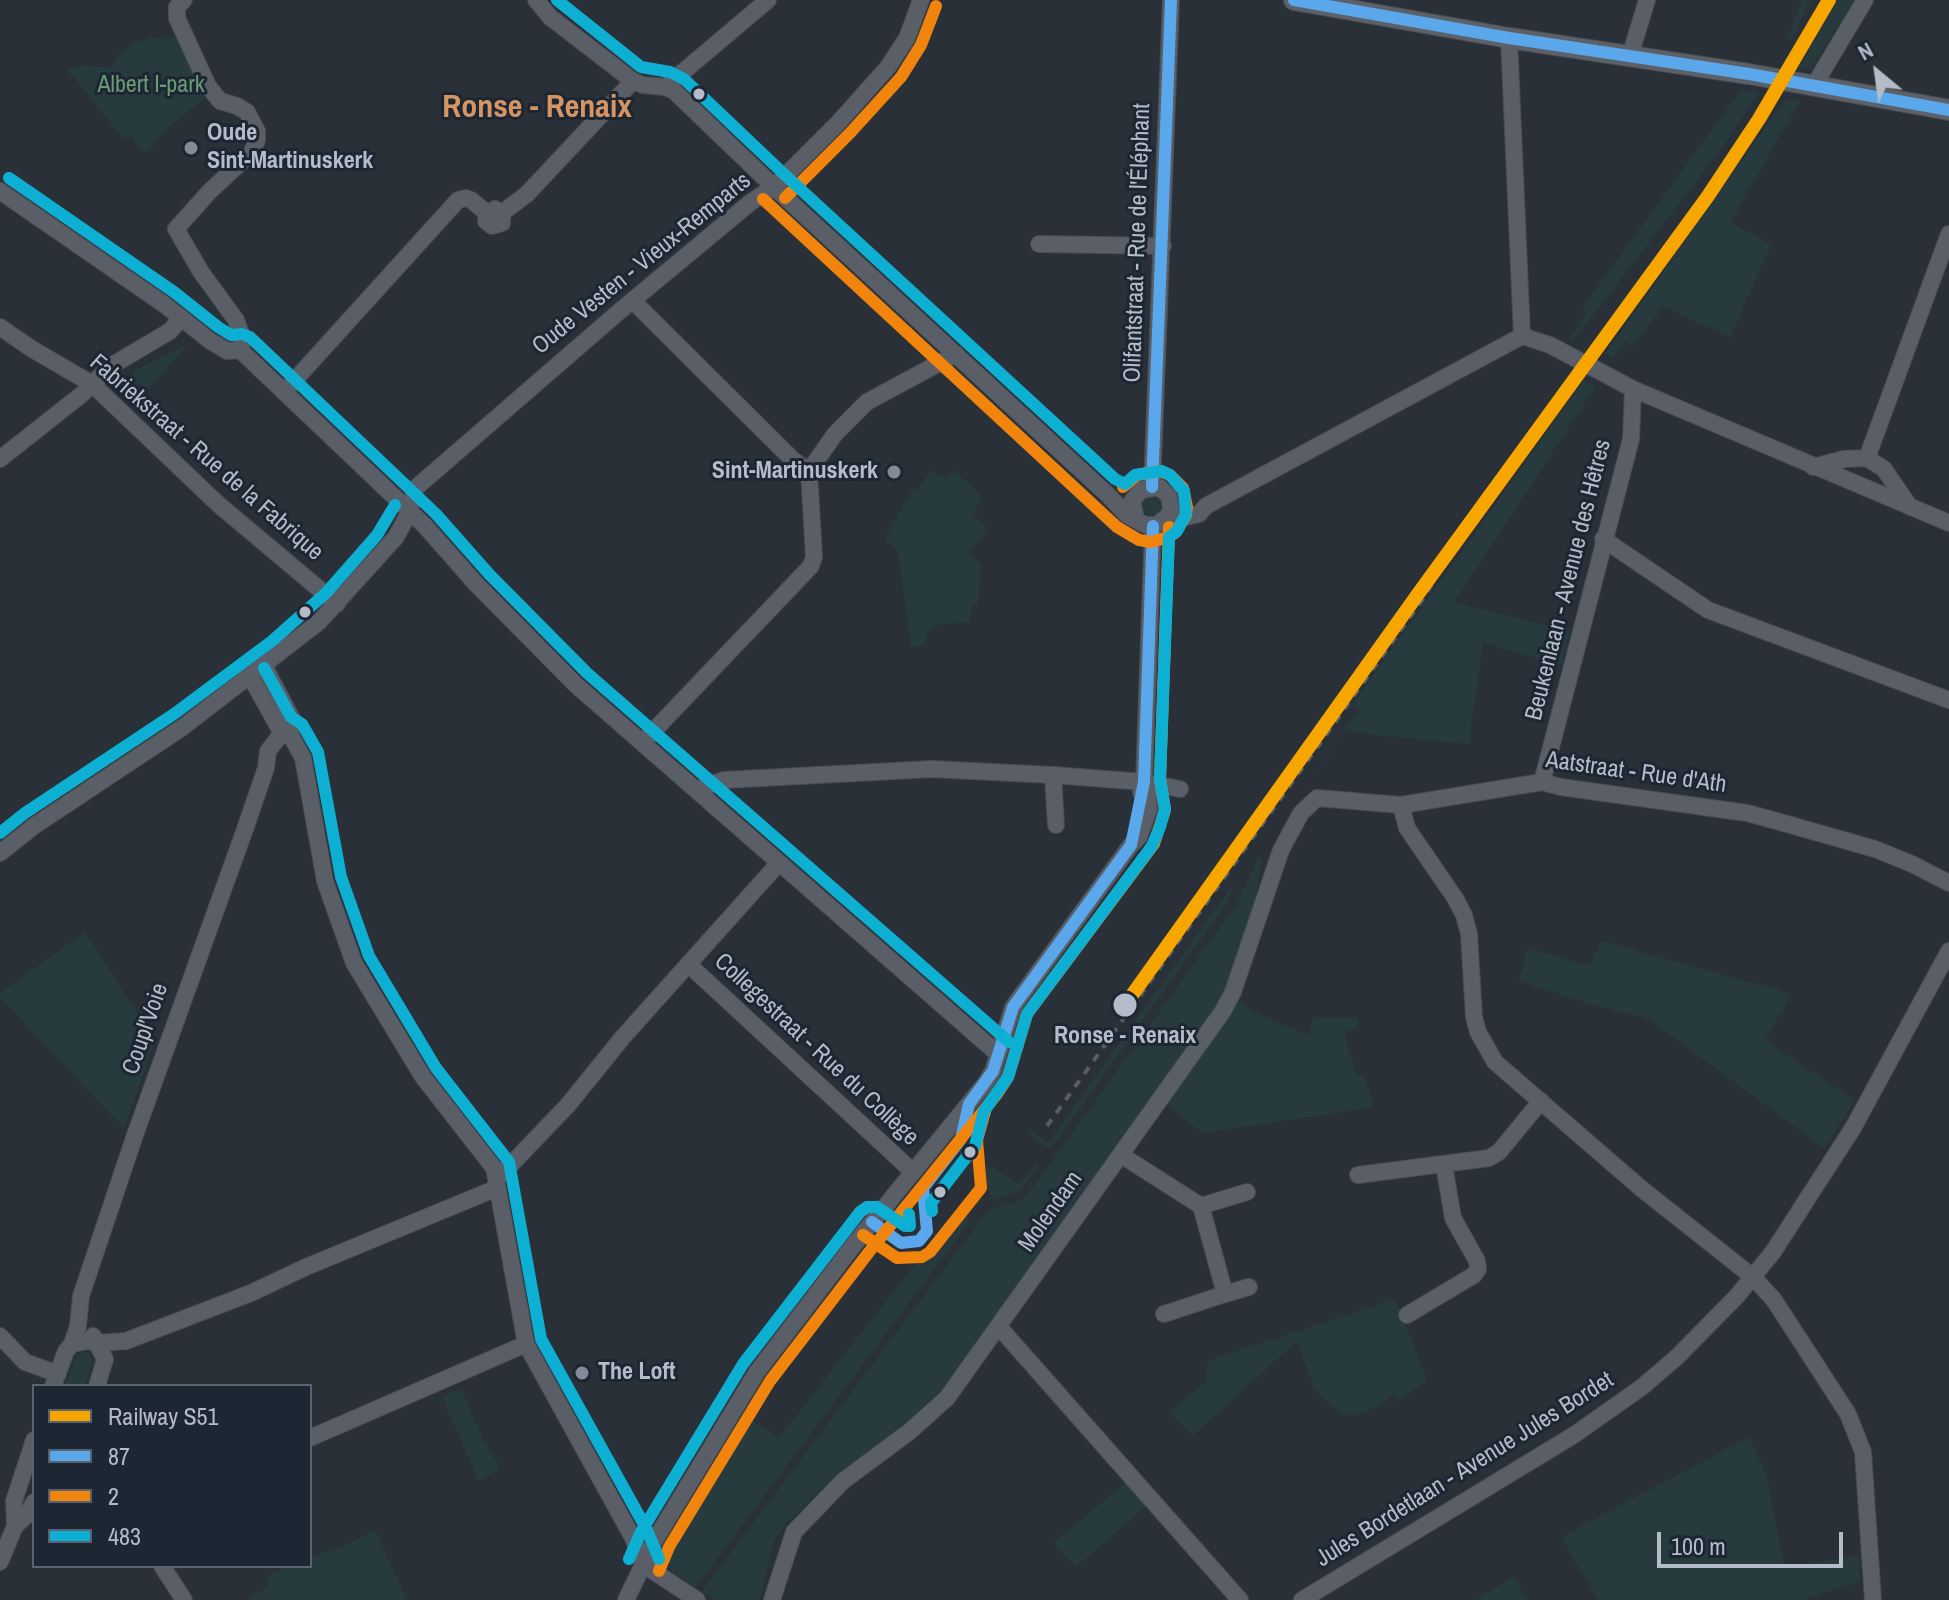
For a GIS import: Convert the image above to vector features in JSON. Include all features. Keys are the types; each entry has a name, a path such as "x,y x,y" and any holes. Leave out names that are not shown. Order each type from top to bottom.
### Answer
{"main road":[{"path":"1294,0 1358,5 1509,38 1949,110"}],"street":[{"path":"536,0 550,17 633,81 665,87 679,96 1127,515 1145,525 1199,514 1204,507 1522,336 1550,345 1633,389 1949,523"},
{"path":"665,87 768,0"},
{"name":"Oude Vesten - Vieux-Remparts","path":"0,853 34,826 183,727 264,666 337,604 390,545 409,513 415,489 419,485 543,376 751,202 774,187 888,67 907,38 921,0"},
{"name":"Olifantstraat - Rue de l'Éléphant","path":"1152,487 1171,0"},
{"path":"1630,56 1647,0"},
{"path":"1813,87 1865,0"},
{"path":"180,6 214,95 220,101 244,110 257,131 252,152 209,192 176,229 179,238 236,320 243,339 240,350"},
{"path":"1509,38 1522,336"},
{"path":"284,392 454,204 461,199 469,199 494,213 527,194 633,81"},
{"path":"0,191 224,349 240,350"},
{"path":"1867,458 1949,234"},
{"path":"1039,244 1163,246"},
{"path":"633,301 793,460 809,471"},
{"path":"0,459 117,361 167,334 177,323 177,315"},
{"name":"Fabriekstraat - Rue de la Fabrique","path":"0,327 92,384 196,484 337,604"},
{"path":"240,350 425,526 548,658 778,864 998,1054"},
{"path":"643,742 811,566 814,557 809,471 835,434 867,402 956,354"},
{"name":"Beukenlaan - Avenue des Hêtres","path":"1542,782 1631,439 1633,389"},
{"path":"1813,467 1844,459 1867,458 1884,469 1911,508"},
{"path":"626,1600 655,1540 757,1372 912,1171 985,1084 1013,1007 1139,837 1149,809 1144,782 1158,524 1171,509 1165,492 1152,487 1141,490 1132,501"},
{"path":"1108,495 1132,501"},
{"path":"1132,501 1136,518"},
{"path":"1170,501 1204,507"},
{"path":"1603,539 1708,610 1949,700"},
{"path":"264,666 293,721 294,740 306,769 325,881 350,956 406,1052 435,1094 491,1162 526,1344 633,1538 644,1565 697,1600"},
{"path":"250,676 280,730 294,740"},
{"name":"Coupl'Voie","path":"56,1380 78,1326 81,1296 139,1121 266,768 294,740"},
{"path":"696,790 724,780 932,769 1144,782 1180,789"},
{"path":"1053,775 1056,825"},
{"name":"Aatstraat - Rue d'Ath","path":"1308,805 1323,797 1401,805 1542,782 1747,813 1875,849 1949,883"},
{"name":"Molendam","path":"772,1600 794,1532 843,1481 929,1416 947,1398 1223,1011 1233,992 1281,850 1308,805"},
{"path":"1401,805 1407,828 1464,915 1469,934 1474,1017 1478,1032 1495,1062 1655,1200 1753,1277 1774,1300 1848,1414 1863,1452 1873,1600"},
{"path":"72,1344 126,1341 251,1293 497,1184 778,864"},
{"name":"Jules Bordetlaan - Avenue Jules Bordet","path":"1302,1600 1574,1435 1642,1387 1677,1357 1773,1252 1853,1128 1949,951"},
{"name":"Collegestraat - Rue du Collège","path":"688,964 912,1171"},
{"path":"1358,1175 1489,1158 1499,1152 1541,1101"},
{"path":"1121,1155 1201,1206 1225,1294"},
{"path":"1407,1315 1474,1275 1478,1269 1477,1261 1453,1218 1444,1165"},
{"path":"1201,1206 1247,1192"},
{"path":"1164,1314 1249,1287"},
{"path":"80,1307 105,1359 98,1384"},
{"path":"999,1327 1240,1600"},
{"path":"0,1336 25,1362 56,1380"},
{"path":"312,1437 526,1344"},
{"path":"15,1526 14,1501 32,1446"},
{"path":"0,1562 15,1526 32,1506"},
{"path":"163,1568 184,1600"}],"green space":[{"path":"1802,0 1811,0 1794,35 1786,41"},
{"path":"1838,0 1854,0 1811,69 1799,68"},
{"name":"Albert I-park","path":"177,35 206,97 153,141 155,145 142,151 131,136 125,140 67,69 81,65 112,68 120,53 134,43"},
{"path":"1742,89 1759,93 1724,145 1573,341 1570,339 1586,312 1582,308"},
{"path":"1785,99 1800,101 1730,222 1771,245 1730,337 1663,306 1633,346 1625,341 1612,359 1605,354"},
{"path":"183,346 185,348 147,390 134,379 134,371"},
{"path":"1584,380 1595,388 1454,602 1570,632 1561,665 1483,643 1469,744 1375,735 1346,729 1305,786 1359,709 1353,704"},
{"path":"930,471 946,479 955,471 982,497 972,515 987,527 971,552 981,566 978,605 971,604 971,622 930,628 924,645 911,647 898,551 885,539 912,490 919,488"},
{"path":"1153,495 1161,498 1164,506 1161,514 1153,517 1145,514 1142,506 1145,498"},
{"path":"1258,858 1262,861 1251,918 1225,997 942,1389 897,1431 840,1471 788,1521 774,1541 759,1600 716,1600 702,1591 988,1211 1022,1199 1029,1193 1237,904"},
{"path":"1236,880 1228,901 1053,1146 1048,1148 1028,1133 1031,1131 1049,1142"},
{"path":"85,932 155,1041 124,1128 0,997 0,993"},
{"path":"1601,941 1792,994 1765,1040 1855,1100 1824,1148 1647,1018 1519,981 1527,948 1590,966"},
{"path":"1236,999 1256,1013 1308,1035 1314,1018 1358,1018 1357,1028 1346,1032 1347,1046 1357,1076 1364,1074 1374,1107 1203,1133 1162,1102"},
{"path":"1037,1163 1040,1165 1018,1192 997,1200 990,1195 983,1174 990,1165 1019,1185"},
{"path":"965,1217 971,1220 695,1588 672,1572 666,1555 751,1420 779,1438 935,1239 944,1245"},
{"path":"1395,1299 1427,1380 1399,1401 1394,1393 1379,1407 1348,1416 1332,1406 1314,1388 1297,1341 1192,1436 1171,1413 1206,1381 1208,1361"},
{"path":"82,1352 88,1353 93,1359 86,1384 66,1384 76,1356"},
{"path":"460,1388 500,1469 479,1481 442,1397"},
{"path":"1749,1437 1767,1477 1784,1568 1859,1556 1860,1581 1802,1600 1598,1600 1561,1537"},
{"path":"1125,1483 1146,1506 1076,1567 1054,1543"},
{"path":"375,1530 407,1600 248,1600 270,1585 266,1576 285,1568 312,1568 312,1557"},
{"path":"1514,1577 1528,1600 1475,1600"}],"water":[{"path":"1016,1035 1024,1039 1024,1048 1013,1069 996,1088 1010,1041"}],"railway":[{"path":"1047,1126 1423,599 1469,524"}],"rail line":[{"name":"S51","path":"1125,1005 1418,594 1708,196 1759,119 1829,0"}],"transit line":[{"name":"483","path":"557,0 641,67 670,72 684,79 1115,479 1125,484 1135,475 1162,471 1170,475 1184,491 1186,514 1177,531 1169,537 1160,779 1165,809 1160,827 1152,846 1027,1014 1008,1077 984,1111 975,1146 931,1203 932,1211"},
{"name":"87","path":"1152,487 1171,0"},
{"name":"87","path":"1294,0 1949,110"},
{"name":"2","path":"785,198 901,77 921,45 936,6"},
{"name":"483","path":"9,178 174,292 218,327 231,335 250,337 436,514 489,574 587,673 1009,1042"},
{"name":"2","path":"763,199 1117,527 1139,540 1151,542 1176,532 1187,507 1183,488 1170,475 1160,471 1137,475 1123,487"},
{"name":"483","path":"0,833 174,714 272,641 326,593 377,535 395,505"},
{"name":"87","path":"872,1222 901,1243 919,1241 927,1231 923,1188 961,1139 969,1104 993,1071 1013,1007 1131,845 1144,782 1153,526"},
{"name":"2","path":"659,1571 669,1547 770,1381 997,1094 1008,1077 1027,1014 1154,844 1165,810 1160,779 1169,527"},
{"name":"483","path":"264,668 291,717 302,724 318,752 341,877 369,956 436,1068 509,1162 541,1339 647,1530 659,1559"},
{"name":"2","path":"863,1235 897,1258 922,1257 930,1252 981,1188 977,1140 986,1108"},
{"name":"483","path":"629,1559 641,1532 743,1364 860,1212 867,1207 877,1207 905,1226 910,1226 909,1214"}],"place":[{"name":"Oude Sint-Martinuskerk","path":"191,148"},
{"name":"Sint-Martinuskerk","path":"894,472"},
{"name":"Ronse - Renaix","path":"1125,1005"},
{"name":"The Loft","path":"582,1373"}],"district":[{"name":"Ronse - Renaix","path":"537,108"}]}
